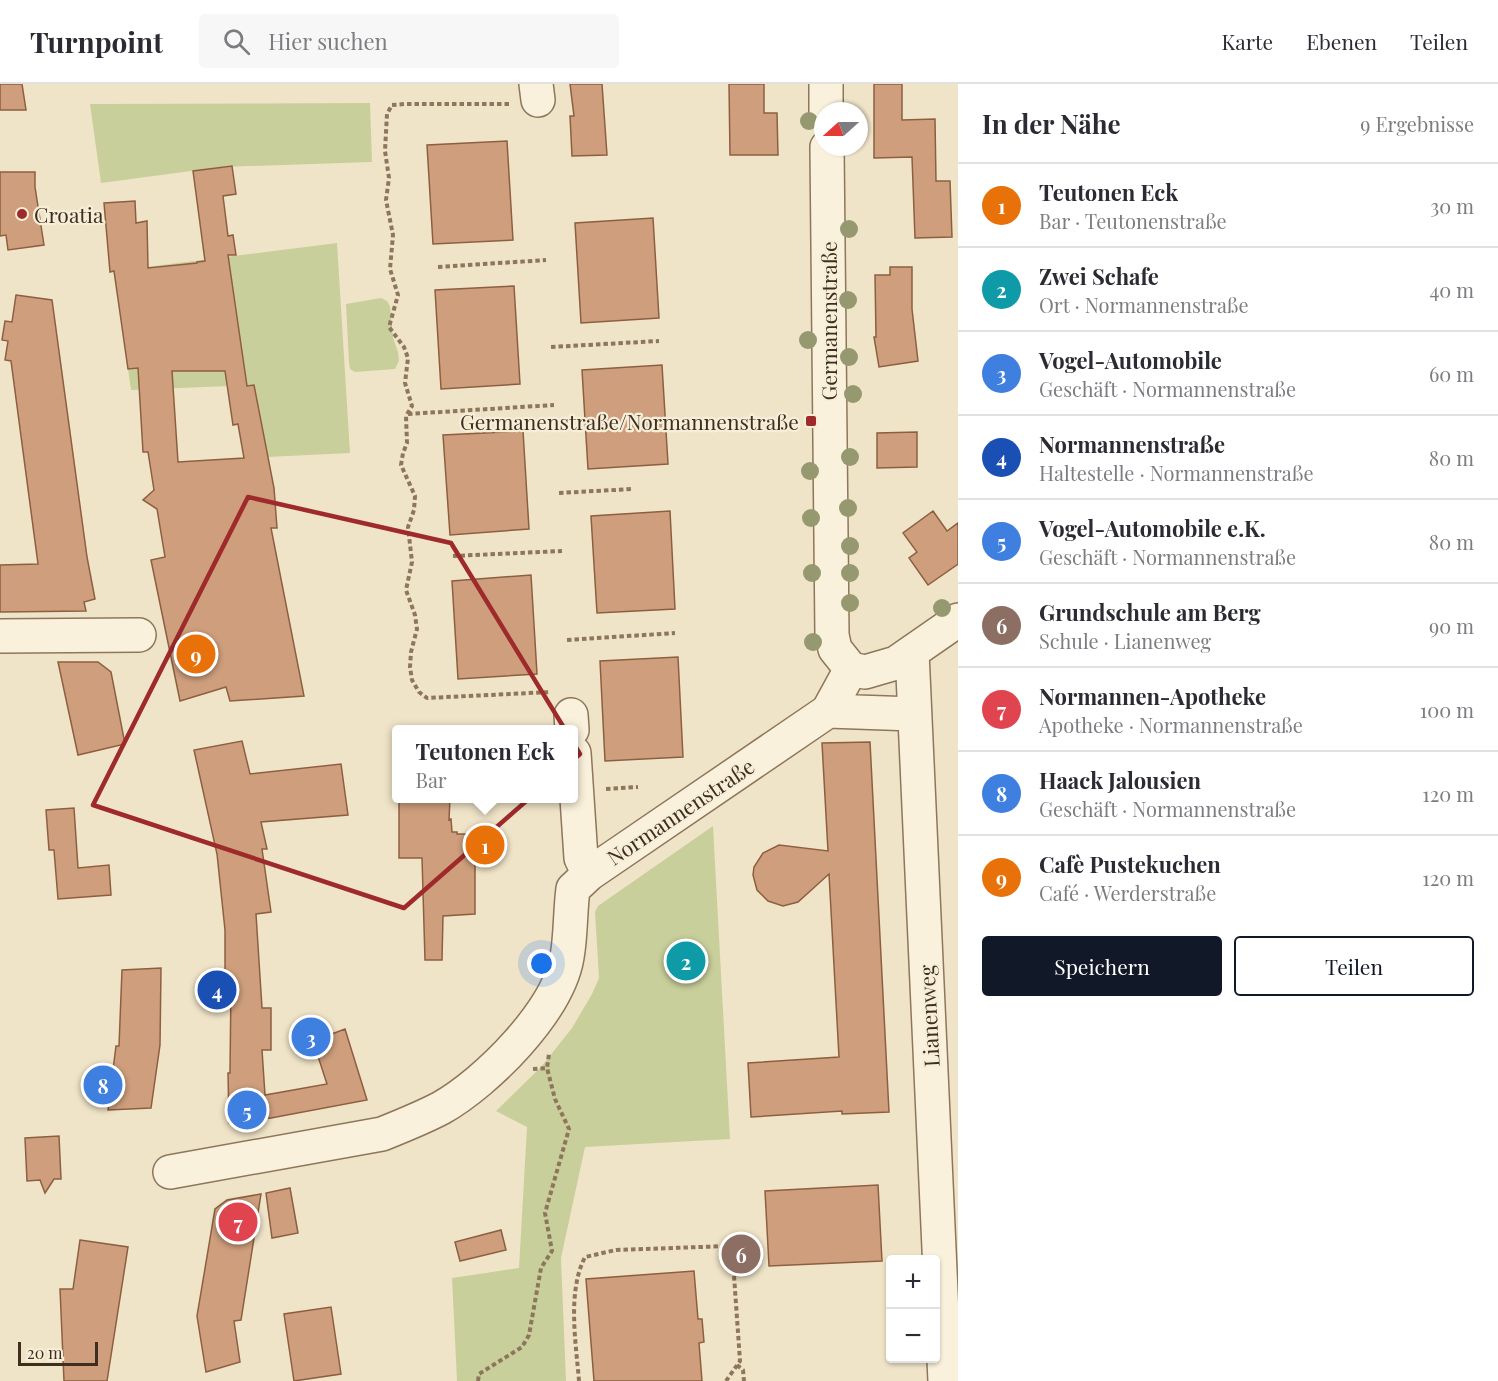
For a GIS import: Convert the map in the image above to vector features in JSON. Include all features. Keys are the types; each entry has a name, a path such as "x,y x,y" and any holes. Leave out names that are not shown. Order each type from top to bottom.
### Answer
{"street":[{"path":"826,84 826,102"},
{"name":"Germanenstraße","path":"827,156 832,635 836,649 851,669"},
{"path":"851,669 865,672 896,663 958,620"},
{"path":"6,636 139,635"},
{"name":"Lianenweg","path":"912,652 945,1381"},
{"name":"Normannenstraße","path":"170,1172 382,1134 413,1122 464,1092 485,1075 522,1037 536,1022 549,1002 560,981 567,957 573,889 589,874 828,711 851,669"},
{"path":"828,711 914,714"},
{"path":"577,803 581,858 589,874"}],"path":[{"path":"530,96 392,105 387,114 385,151 389,178 386,200 393,235 390,268 398,295 389,327 404,346 408,358 405,384 412,406 407,414 405,426 407,443 401,465 415,496 414,510 408,527 412,562 406,590 415,615 417,629 411,652 412,680 419,692 427,698 567,712"},
{"path":"438,267 546,260"},
{"path":"551,348 658,341"},
{"path":"407,414 554,405"},
{"path":"559,493 632,489"},
{"path":"453,556 562,550"},
{"path":"567,640 675,633"},
{"path":"478,1381 479,1374 522,1347 529,1335 541,1268 552,1251 545,1213 569,1129 555,1099 547,1068"},
{"path":"579,1381 575,1321 578,1272 585,1257 616,1250 756,1245"},
{"path":"726,1381 740,1361 732,1246"},
{"path":"737,1365 743,1370 744,1381"}],"highlighted area":[{"path":"248,497 451,543 580,754 404,908 93,805"}],"green space":[{"path":"370,103 372,162 221,167 101,183 90,104"},
{"path":"337,243 350,453 267,457 254,385 131,390 114,271"},
{"path":"381,298 390,306 393,338 399,361 395,369 355,372 350,369 349,363 346,304"},
{"path":"713,826 730,1139 585,1147 561,1258 566,1381 457,1381 452,1278 519,1268 527,1127 496,1111 541,1067 572,1028 592,994 599,978 595,912 598,906"}],"building":[{"path":"0,84 22,84 26,110 0,110"},
{"path":"570,84 602,84 607,155 572,156 570,116 574,116"},
{"path":"729,84 764,84 764,113 777,113 778,155 730,155"},
{"path":"874,84 902,84 902,120 935,119 936,181 950,181 952,237 915,238 912,157 874,158"},
{"path":"507,141 513,240 433,244 427,145"},
{"path":"232,166 236,194 223,196 228,236 233,235 236,255 228,255 247,386 254,385 274,488 277,528 271,528 304,696 230,701 226,687 180,701 151,560 165,557 157,509 143,500 154,490 148,452 143,452 138,368 128,369 114,271 110,272 104,203 135,201 136,223 147,221 148,268 205,261 193,171","holes":["172,371 225,371 233,425 238,424 244,458 178,462"]},
{"name":"Croatia","path":"0,172 35,172 35,187 44,245 8,250 6,235 0,236"},
{"path":"653,218 659,318 581,323 575,223"},
{"path":"890,267 912,267 912,309 918,361 879,367 874,337 876,337 875,275 890,275"},
{"path":"514,286 520,384 441,389 435,290"},
{"path":"16,295 52,300 87,557 95,599 84,602 86,611 0,612 0,565 38,564 11,361 5,360 8,341 2,340 5,321 12,322"},
{"path":"662,365 668,464 588,469 582,370"},
{"path":"523,431 529,529 450,535 443,435"},
{"path":"917,432 917,467 877,468 877,433"},
{"path":"670,511 675,609 597,613 591,516"},
{"path":"933,511 947,531 958,523 958,564 928,585 909,558 917,552 903,533"},
{"path":"531,575 537,674 458,679 452,581"},
{"path":"678,657 683,757 605,761 600,661"},
{"path":"58,662 98,662 111,672 125,744 78,755"},
{"path":"242,741 250,774 341,764 348,815 261,822 267,849 262,849 271,912 256,914 262,1008 271,1008 271,1050 262,1050 265,1095 327,1084 313,1041 345,1029 367,1100 271,1118 229,1123 231,985 225,985 225,930 217,854 194,750"},
{"path":"870,742 889,1112 842,1114 842,1111 751,1117 748,1063 839,1057 829,874 798,902 783,906 768,901 757,890 753,875 754,867 763,853 779,845 828,851 822,743"},
{"path":"399,803 450,803 449,820 451,819 452,832 494,834 494,857 475,857 475,914 443,916 442,960 425,960 422,858 399,858"},
{"path":"74,808 78,868 109,865 111,895 58,899 54,850 49,850 46,810"},
{"path":"161,968 160,1045 151,1108 108,1110 116,1046 119,1046 122,970"},
{"path":"59,1136 61,1179 54,1179 45,1193 40,1180 27,1181 25,1138"},
{"path":"878,1185 882,1261 769,1266 765,1191"},
{"path":"290,1188 298,1233 272,1238 266,1193"},
{"path":"261,1194 241,1320 234,1321 240,1362 206,1372 197,1316 215,1209 227,1200"},
{"path":"501,1230 506,1250 460,1261 455,1242"},
{"path":"80,1240 128,1247 107,1381 64,1381 60,1289 73,1289"},
{"path":"694,1271 698,1319 702,1319 704,1342 699,1343 702,1381 594,1381 586,1279"},
{"path":"331,1307 341,1374 294,1381 284,1314"}],"place":[{"name":"Croatia","path":"22,214"},
{"name":"Germanenstraße/Normannenstraße","path":"811,421"},
{"name":"Cafè Pustekuchen","path":"196,654"},
{"name":"Teutonen Eck","path":"485,845"},
{"name":"Zwei Schafe","path":"686,961"},
{"name":"Normannenstraße","path":"217,990"},
{"name":"Vogel-Automobile","path":"311,1037"},
{"name":"Haack Jalousien","path":"103,1085"},
{"name":"Vogel-Automobile e.K.","path":"247,1110"},
{"name":"Normannen-Apotheke","path":"238,1222"},
{"name":"Grundschule am Berg","path":"741,1254"}]}
